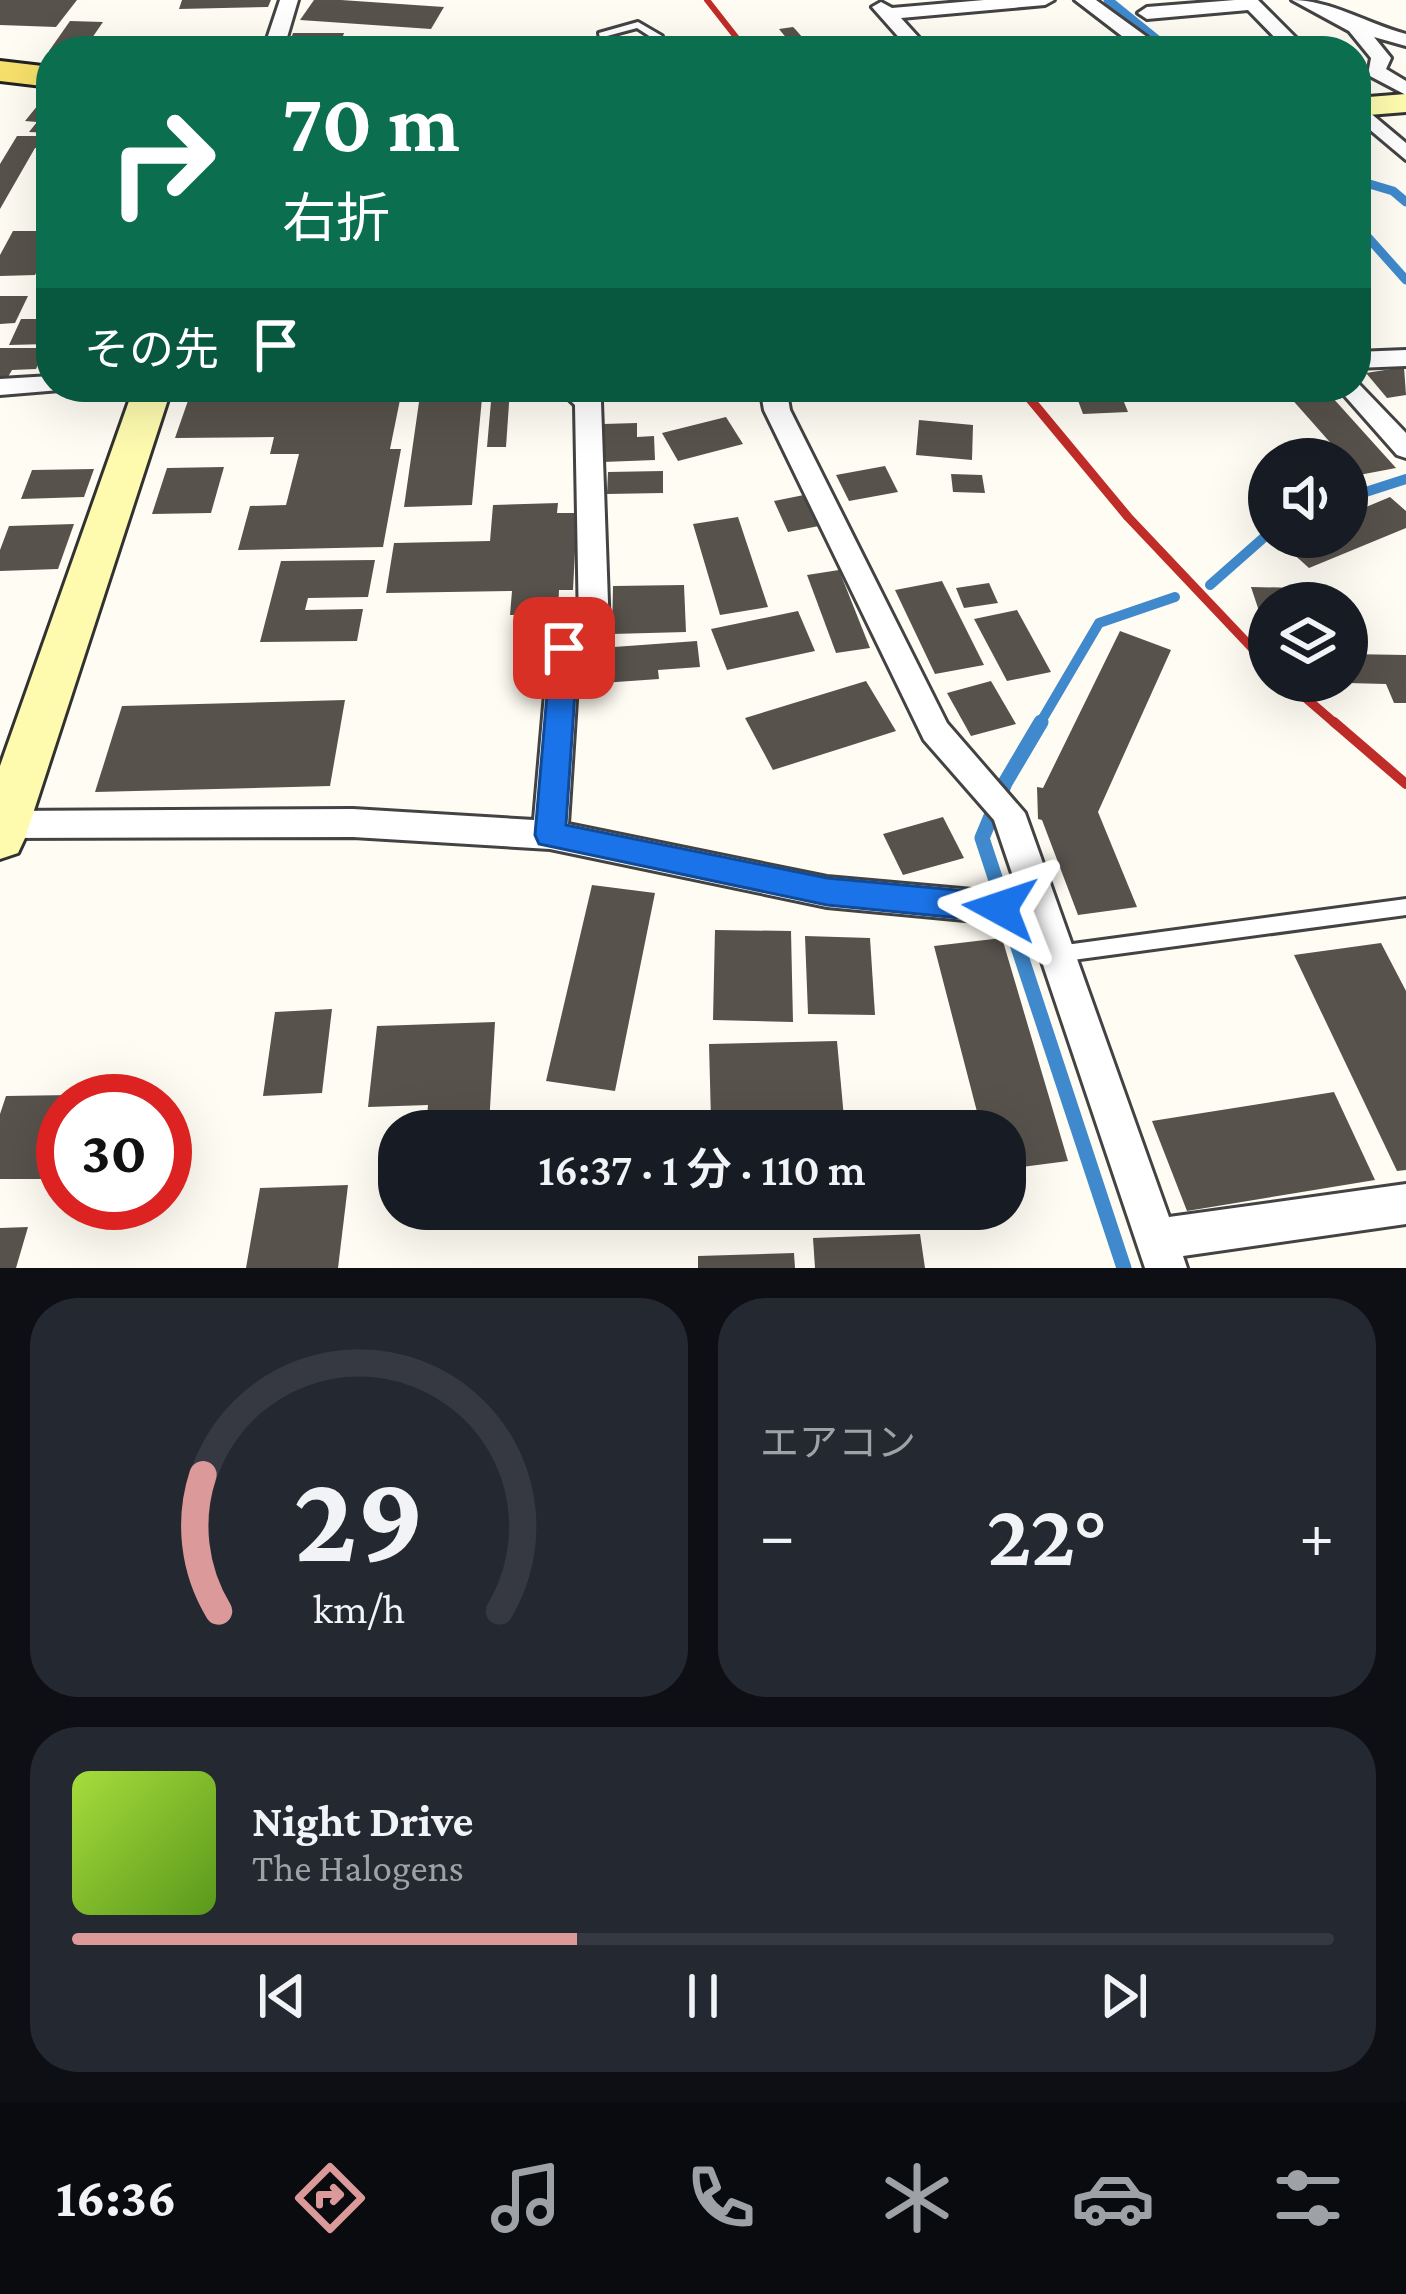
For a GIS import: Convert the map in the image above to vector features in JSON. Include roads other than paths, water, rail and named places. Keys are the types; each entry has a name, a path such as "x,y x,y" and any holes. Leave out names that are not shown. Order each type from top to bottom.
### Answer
{"main road":[{"path":"0,71 36,75"}],"street":[{"path":"278,36 289,0"},
{"path":"882,7 1045,0"},
{"path":"1084,0 1133,36"},
{"path":"1301,0 1357,27 1406,40"},
{"path":"1147,13 1250,2 1284,36"},
{"path":"882,7 908,36"},
{"path":"1357,27 1364,36"},
{"path":"1371,45 1381,58 1375,71 1406,89"},
{"path":"1371,106 1406,103"},
{"path":"1371,121 1406,154"},
{"path":"1371,359 1406,358"},
{"path":"0,387 36,385"},
{"path":"149,402 1,833 353,823 550,835 827,892 1044,912"},
{"path":"550,835 564,648 594,631 588,402"},
{"path":"776,402 935,731 1007,813 1162,1254 1406,1204"},
{"path":"1364,402 1406,449"}],"lane":[{"path":"602,36 638,26 656,36"},
{"path":"1058,954 1406,907"}],"waterway":[{"path":"1108,0 1152,36"},
{"path":"1371,184 1393,191 1406,202"},
{"path":"1371,241 1406,280"},
{"path":"1368,491 1406,479"},
{"path":"1210,585 1248,552"},
{"path":"1039,725 1099,623 1175,597"},
{"path":"1041,722 1005,783 982,838 1124,1268"}],"railway":[{"path":"707,0 735,36"},
{"path":"1032,402 1128,517 1248,644"},
{"path":"1310,702 1337,725"},
{"path":"1334,722 1406,784"}]}
